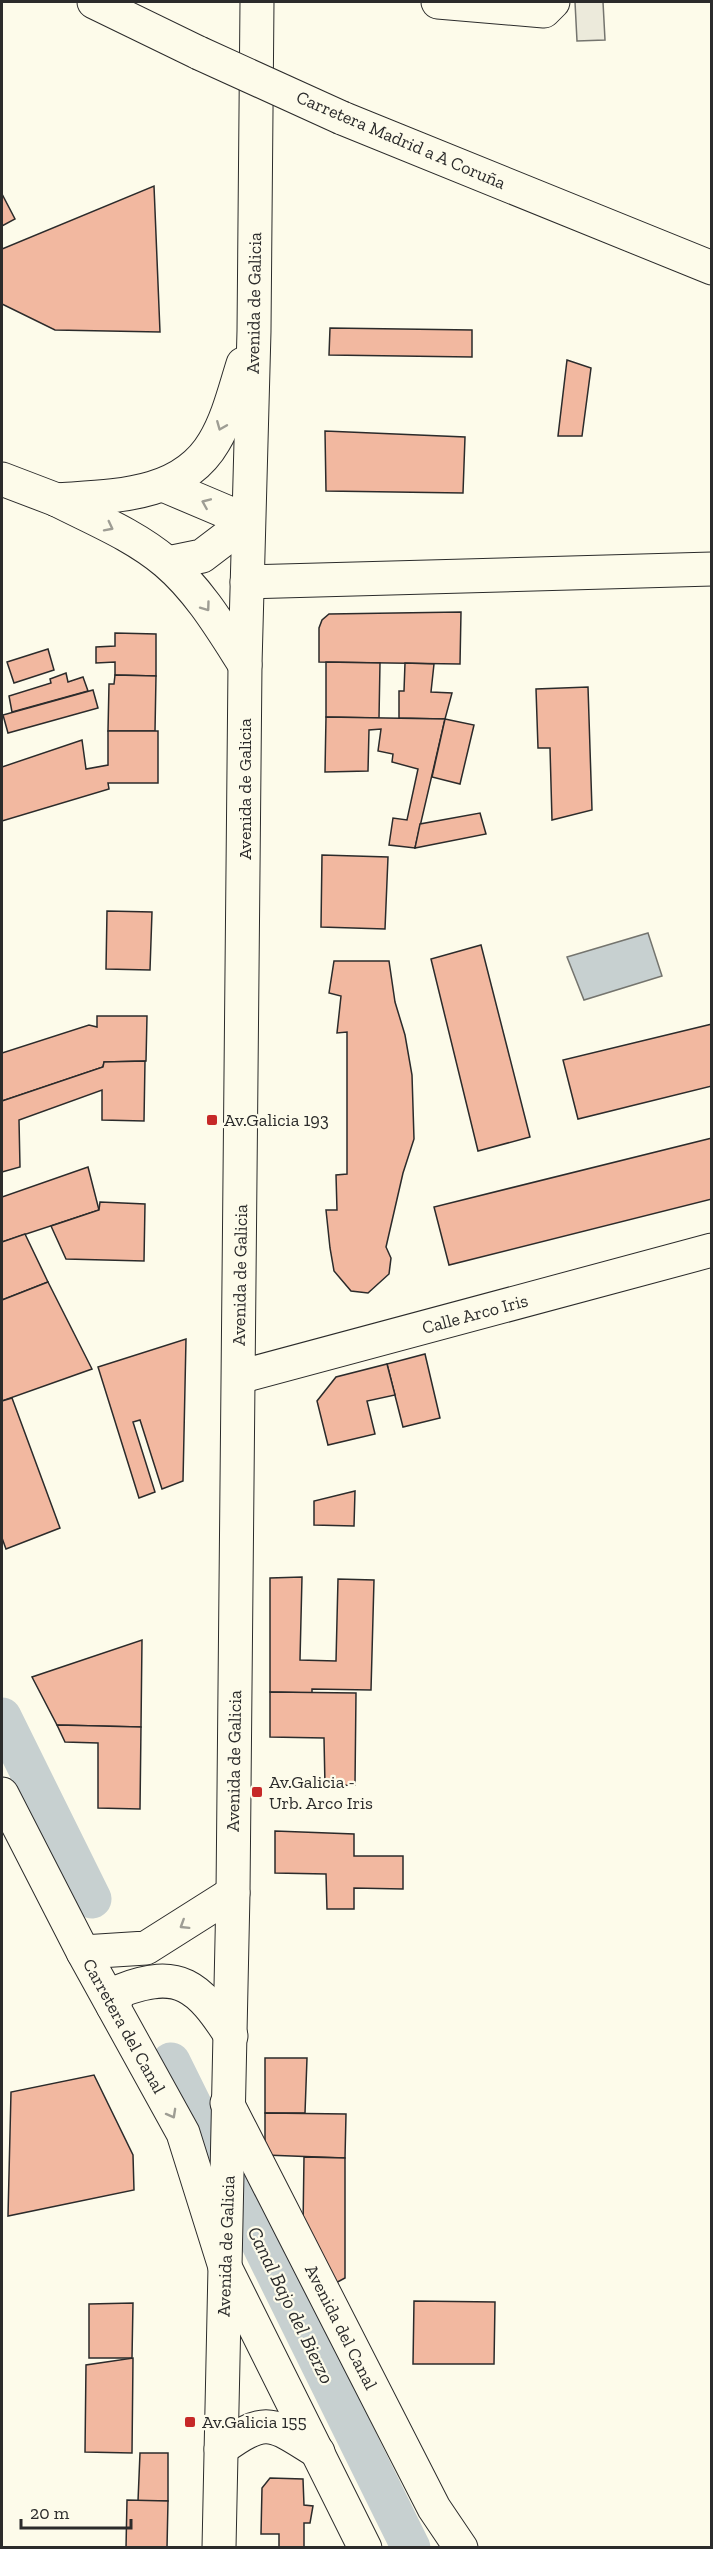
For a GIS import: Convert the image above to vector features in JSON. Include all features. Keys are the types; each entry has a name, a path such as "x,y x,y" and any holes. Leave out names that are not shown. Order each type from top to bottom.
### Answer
{"main road":[{"name":"Carretera Madrid a A Coruña","path":"94,2 342,118 711,268"},
{"name":"Avenida de Galicia","path":"219,2547 231,2036 245,665 254,331 256,2"},
{"path":"438,2 543,11 553,2"},
{"path":"426,151 650,227 711,244"},
{"path":"57,500 130,495 163,485 193,468 214,442 254,331"},
{"path":"2,479 57,500 138,541 168,563 205,604 245,665"},
{"path":"163,485 248,521 202,556 168,563"},
{"path":"247,582 711,569"},
{"name":"Calle Arco Iris","path":"239,1377 711,1250"},
{"name":"Carretera del Canal","path":"2,1794 83,1952 183,2133 225,2267"},
{"path":"83,1952 146,1948 233,1893"},
{"path":"112,2006 120,1991 139,1984 168,1980 187,1985 204,1998 231,2036"},
{"name":"Avenida del Canal","path":"228,2118 434,2508 461,2547"},
{"path":"225,2267 366,2547"},
{"path":"221,2449 246,2430 275,2426 318,2452"}],"shaded area":[{"path":"575,2 603,2 605,40 577,41"},
{"path":"648,933 662,976 584,1000 567,957"}],"building":[{"path":"154,186 160,332 55,330 2,304 2,249"},
{"path":"2,194 15,219 2,226"},
{"path":"330,328 472,330 472,357 329,355"},
{"path":"567,360 591,368 582,436 558,436"},
{"path":"325,431 465,437 463,493 326,491"},
{"path":"461,612 460,664 319,662 319,628 322,620 329,614"},
{"path":"115,633 156,634 156,676 115,675 115,662 96,663 96,647 115,646"},
{"path":"48,649 54,670 14,683 7,662"},
{"path":"326,662 380,663 379,718 326,717"},
{"path":"405,663 434,664 431,692 452,693 445,719 399,718 399,691 404,691"},
{"path":"66,673 68,682 83,677 88,691 12,712 9,696 51,683 50,679"},
{"path":"115,675 156,676 155,731 108,731 109,684 114,684"},
{"path":"588,687 592,810 552,820 550,748 538,748 536,689"},
{"path":"93,690 98,708 8,733 3,715"},
{"path":"326,717 445,719 415,848 389,845 393,818 407,820 418,769 392,762 393,754 378,751 381,729 369,730 368,771 325,772"},
{"path":"445,719 474,725 460,784 432,777"},
{"path":"108,731 158,731 158,783 108,783 109,789 2,821 2,767 82,740 86,769 108,765"},
{"path":"480,813 486,834 415,848 420,824"},
{"path":"322,855 388,857 385,929 321,927"},
{"path":"107,911 152,912 150,970 106,969"},
{"path":"481,945 530,1137 478,1151 431,959"},
{"path":"334,961 389,961 395,1002 405,1035 412,1075 414,1139 403,1173 386,1247 391,1258 389,1274 368,1293 351,1291 334,1271 326,1210 337,1210 336,1175 347,1174 347,1032 337,1033 341,996 329,993"},
{"path":"97,1016 147,1016 146,1061 104,1062 103,1067 2,1101 2,1053 89,1025 97,1027"},
{"path":"712,1024 712,1086 578,1119 563,1060"},
{"path":"145,1061 144,1121 102,1120 102,1090 19,1120 20,1167 2,1172 2,1101 103,1067 104,1062"},
{"path":"712,1138 712,1199 449,1265 434,1207"},
{"path":"88,1167 99,1210 2,1242 2,1197"},
{"path":"100,1202 145,1204 144,1261 66,1259 51,1226 99,1210"},
{"path":"25,1234 48,1282 2,1300 2,1242"},
{"path":"48,1282 92,1369 2,1401 2,1300"},
{"path":"186,1339 183,1481 162,1489 140,1420 133,1422 155,1492 139,1498 98,1367"},
{"path":"425,1354 440,1418 403,1427 387,1364"},
{"path":"387,1364 395,1395 367,1401 375,1434 328,1445 317,1401 336,1377"},
{"path":"12,1398 60,1528 6,1549 2,1538 2,1401"},
{"path":"355,1491 354,1526 314,1525 314,1501"},
{"path":"302,1577 300,1660 336,1661 338,1579 374,1580 371,1690 312,1689 312,1693 270,1692 270,1578"},
{"path":"142,1640 141,1727 57,1725 32,1677"},
{"path":"270,1692 356,1693 355,1785 325,1786 324,1738 270,1737"},
{"path":"57,1725 141,1727 140,1809 98,1808 98,1743 65,1742"},
{"path":"275,1831 354,1834 354,1856 403,1856 403,1889 354,1888 354,1909 327,1909 326,1874 275,1873"},
{"path":"265,2058 307,2058 305,2113 265,2113"},
{"path":"94,2075 133,2155 134,2190 8,2216 11,2092"},
{"path":"265,2113 346,2114 345,2158 265,2155"},
{"path":"304,2157 345,2158 345,2278 332,2285 303,2227"},
{"path":"414,2301 495,2302 494,2364 413,2364"},
{"path":"133,2303 132,2358 89,2358 89,2304"},
{"path":"133,2358 132,2453 85,2452 86,2365"},
{"path":"140,2453 168,2453 168,2501 138,2501"},
{"path":"270,2478 303,2479 304,2505 313,2506 310,2523 304,2523 304,2548 279,2548 279,2534 261,2534 262,2488"},
{"path":"127,2500 168,2501 167,2548 126,2548"}],"waterway":[{"name":"Canal Bajo del Bierzo","path":"2,1717 92,1899"},
{"name":"Canal Bajo del Bierzo","path":"171,2062 411,2548"}],"place":[{"name":"Av.Galicia 193","path":"212,1120"},
{"name":"Av.Galicia - Urb. Arco Iris","path":"257,1792"},
{"name":"Av.Galicia 155","path":"190,2422"}]}
